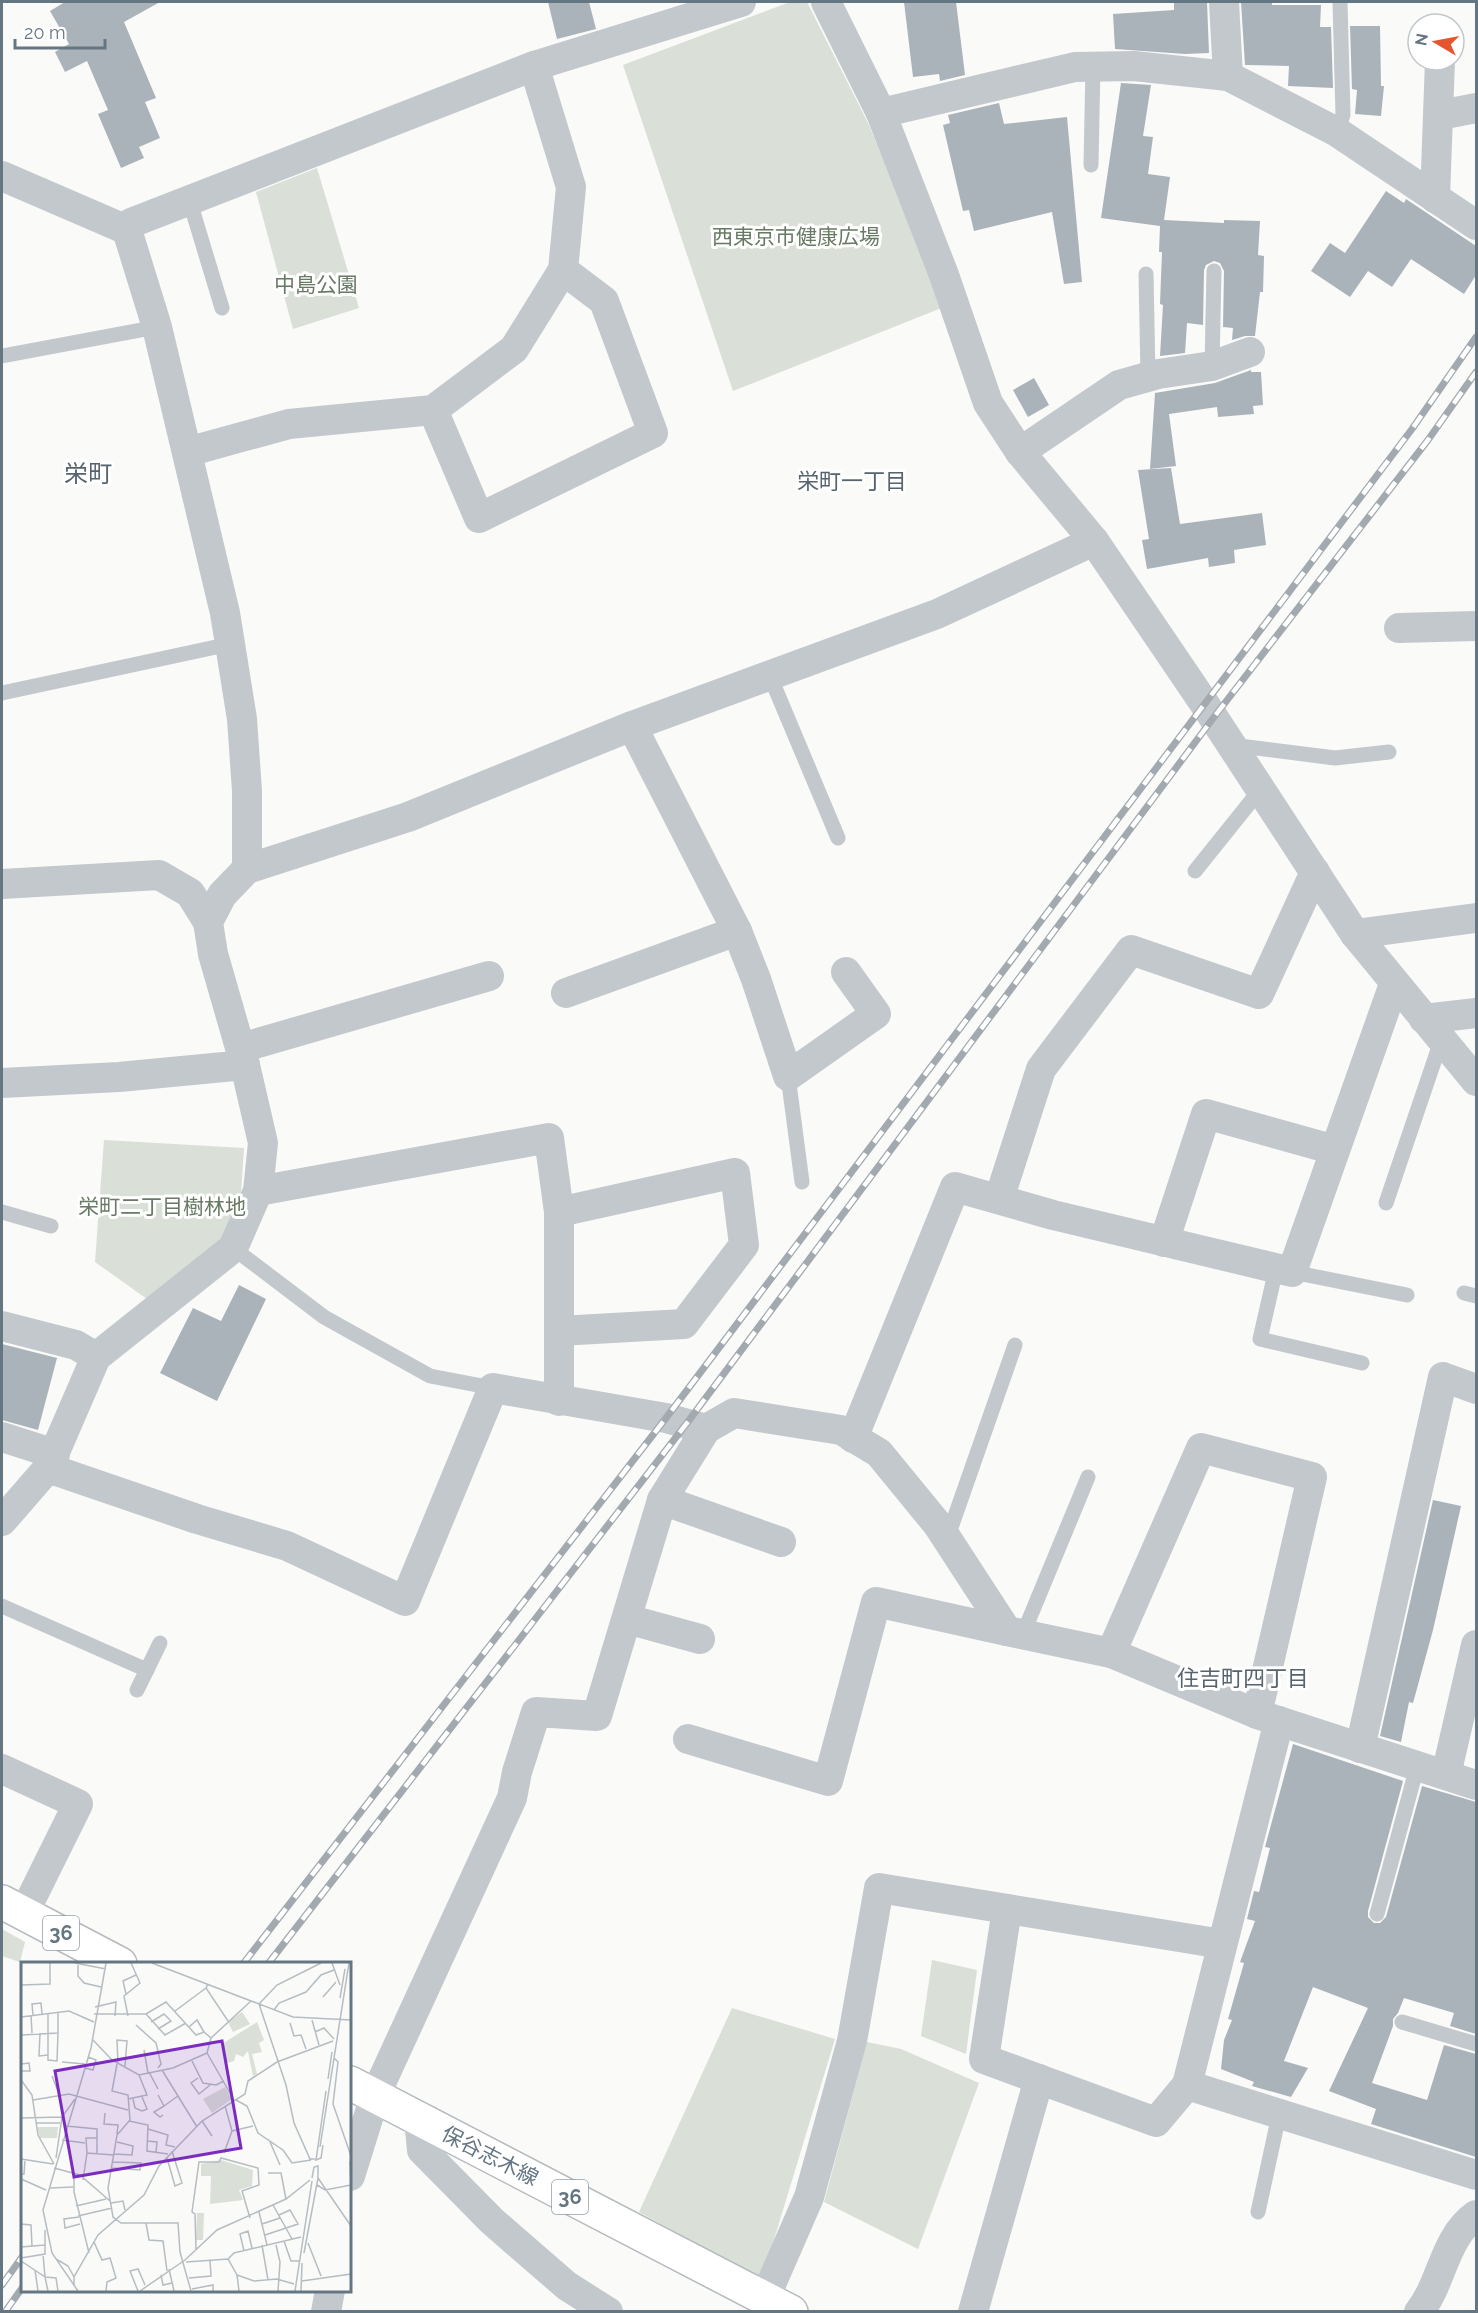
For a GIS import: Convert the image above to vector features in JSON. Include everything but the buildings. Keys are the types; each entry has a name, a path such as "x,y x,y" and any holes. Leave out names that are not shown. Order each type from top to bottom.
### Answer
{"main road":[{"name":"36","path":"13,1908 116,1962"},
{"name":"保谷志木線","path":"362,2090 778,2305"}],"street":[{"path":"247,869 247,791 242,719 231,644 157,327 127,230 131,223 190,202 534,66 741,2"},
{"path":"826,2 881,113 944,275 988,403 1020,453 1094,541 1232,745 1355,934 1476,1081"},
{"path":"1224,2 1228,76"},
{"path":"187,452 289,424 433,410 514,349 563,270 571,187 534,66"},
{"path":"881,113 1075,66 1134,66 1228,76 1337,132 1476,225"},
{"path":"1435,198 1440,72"},
{"path":"1440,115 1476,108"},
{"path":"2,176 127,230"},
{"path":"433,410 479,518 653,433 604,301 563,270"},
{"path":"1020,453 1119,385 1148,376 1212,366 1250,352"},
{"path":"208,922 222,895 247,869 408,817 632,726 937,614 1094,541"},
{"path":"1399,628 1476,626"},
{"path":"632,726 736,930 756,979 788,1076 876,1014 846,972"},
{"path":"999,1199 1041,1069 1131,950 1259,994 1315,872"},
{"path":"2,884 159,875 190,893 208,922 213,954 243,1056 264,1143 258,1191 233,1248 96,1357 52,1461 2,1521"},
{"path":"1355,934 1476,918"},
{"path":"566,993 736,930"},
{"path":"2,1083 119,1077 243,1056 489,976"},
{"path":"853,1438 955,1187 1164,1242 1284,1270 1335,1150 1394,984"},
{"path":"1433,1030 1476,1014"},
{"path":"1164,1242 1206,1114 1335,1150"},
{"path":"258,1191 549,1138 559,1212 559,1401"},
{"path":"559,1212 735,1173 744,1245 684,1324 559,1330"},
{"path":"2,1326 76,1345 96,1357"},
{"path":"1360,1748 1443,1377 1476,1389"},
{"path":"2,1437 52,1461 197,1519 287,1546 405,1601 493,1388 666,1418 706,1429"},
{"path":"351,2169 362,2090 512,1798 517,1772 536,1712 597,1716 662,1500 706,1429 734,1413 840,1430 879,1453 947,1539 1015,1633"},
{"path":"1007,1909 984,2059 1156,2122 1187,2085 1222,1944 1268,1718 1312,1477 1201,1448 1111,1653"},
{"path":"662,1500 781,1542"},
{"path":"688,1739 828,1781 876,1602 1111,1653 1268,1718 1476,1785"},
{"path":"627,1619 700,1639"},
{"path":"1446,1775 1476,1645"},
{"path":"2,1770 78,1804 13,1908"},
{"path":"778,2305 852,2042 879,1888 1222,1944"},
{"path":"973,2312 1039,2079"},
{"path":"1187,2085 1476,2175"},
{"path":"419,2118 422,2150 492,2220 567,2286 608,2312"},
{"path":"1426,2310 1452,2241 1467,2222 1476,2215"},
{"path":"326,2312 330,2292"}],"lane":[{"path":"1337,132 1343,115 1340,2"},
{"path":"1091,165 1093,66"},
{"path":"190,202 222,308"},
{"path":"1212,366 1214,271"},
{"path":"1146,274 1148,376"},
{"path":"2,356 157,327"},
{"path":"2,693 231,644"},
{"path":"770,676 838,838"},
{"path":"1232,745 1335,758 1389,752"},
{"path":"1195,871 1260,790"},
{"path":"1386,1203 1433,1030"},
{"path":"788,1076 802,1182"},
{"path":"2,1212 51,1226"},
{"path":"233,1248 324,1317 430,1376 493,1388"},
{"path":"1362,1363 1260,1340 1284,1270 1407,1295"},
{"path":"947,1539 1015,1345"},
{"path":"1015,1633 1089,1477"},
{"path":"2,1606 147,1670"},
{"path":"137,1690 160,1643"},
{"path":"1377,1914 1417,1767"},
{"path":"1402,2022 1476,2044"},
{"path":"1258,2212 1279,2115"}],"green space":[{"name":"西東京市健康広場","path":"790,2 807,2 869,125 944,307 733,391 623,65"},
{"name":"中島公園","path":"317,168 359,308 293,329 256,192"},
{"name":"栄町二丁目樹林地","path":"104,1140 244,1148 241,1194 224,1238 147,1299 95,1262"},
{"path":"2,1929 25,1942 20,1962 2,1956"},
{"path":"932,1960 977,1970 966,2054 921,2036"},
{"path":"732,2008 835,2039 762,2279 639,2212"},
{"path":"867,2042 901,2049 979,2083 918,2249 824,2202"}],"railway":[{"path":"245,1962 666,1418 1412,429 1476,337"},
{"path":"270,1962 687,1423 1214,717 1428,440 1476,372"},
{"path":"2,2285 21,2258"},
{"path":"5,2312 21,2289"}],"district":[{"name":"栄町","path":"88,474"},
{"name":"栄町一丁目","path":"852,481"},
{"name":"住吉町四丁目","path":"1243,1678"}]}
